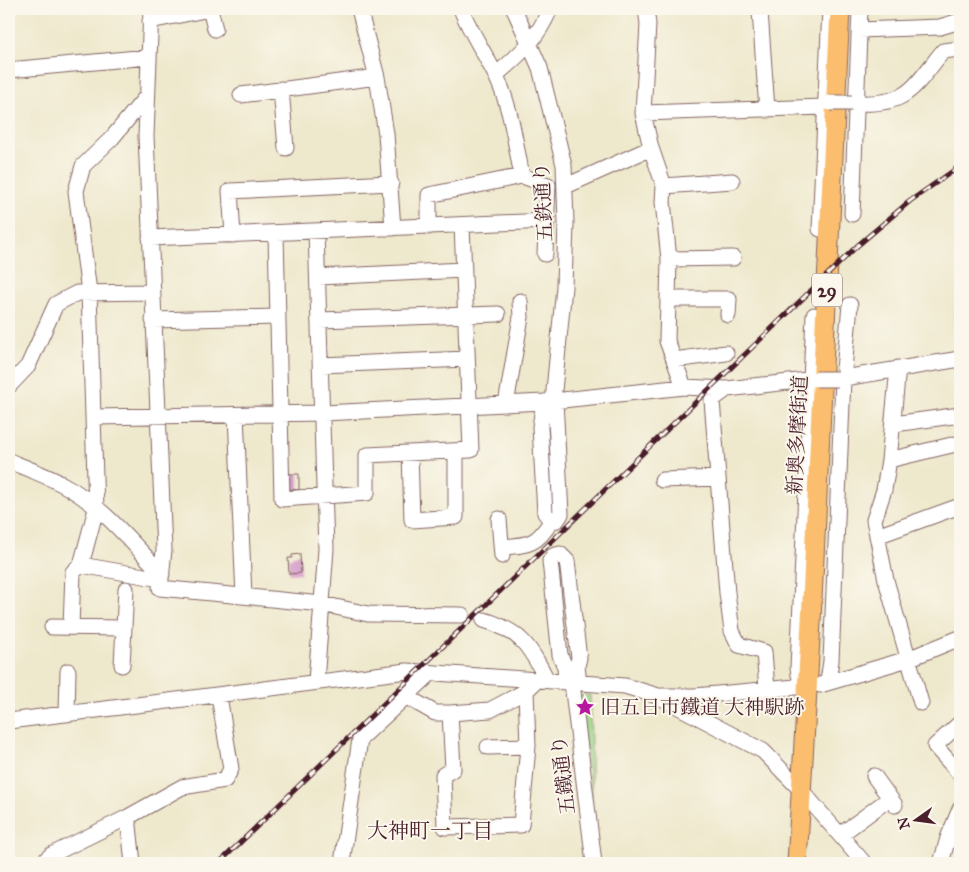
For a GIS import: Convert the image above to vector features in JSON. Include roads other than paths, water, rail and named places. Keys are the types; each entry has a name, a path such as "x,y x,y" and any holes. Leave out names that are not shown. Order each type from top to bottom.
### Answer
{"main road":[{"name":"新奥多摩街道","path":"796,863 801,790 818,684 840,9"},
{"name":"新奥多摩街道","path":"809,863 851,9"}],"street":[{"path":"215,29 210,9 150,15 146,97 153,320 161,465 162,576 160,586 163,590 322,604 368,614 462,615"},
{"path":"360,9 377,77 390,182 393,228"},
{"path":"461,9 473,37 496,75 509,113 522,176"},
{"name":"五鉄通り","path":"499,519 502,553 536,542 551,521 546,517 544,504 540,427 550,401 564,287 566,186 564,165 548,92 531,44 514,9"},
{"path":"496,75 531,44 543,26 550,9"},
{"path":"646,9 648,24 643,113 651,148 664,186 662,202 670,259 667,341 684,387"},
{"path":"820,254 830,9"},
{"path":"852,214 854,103 860,9"},
{"path":"760,11 767,110"},
{"path":"859,30 940,27 960,20"},
{"path":"643,113 767,110 827,104 891,102 912,90 943,52 960,49"},
{"path":"9,70 148,57"},
{"path":"241,95 377,77"},
{"path":"281,89 286,148"},
{"path":"71,627 73,572 81,565 96,509 95,417 88,292 76,191 83,166 112,138 146,97"},
{"path":"566,186 651,148"},
{"path":"430,226 429,195 522,176 548,185 545,254"},
{"path":"664,186 732,181"},
{"path":"232,235 230,191 390,182"},
{"path":"150,238 546,222"},
{"path":"276,233 282,499 367,493 367,455 471,450 462,225"},
{"path":"316,231 326,549 316,682"},
{"path":"670,259 733,258"},
{"path":"318,277 464,270"},
{"path":"9,386 28,366 56,304 77,293 152,292"},
{"path":"668,299 729,299 728,315"},
{"path":"506,404 521,317 520,301"},
{"path":"818,684 831,661 840,380 850,306"},
{"path":"319,320 498,314"},
{"path":"814,315 814,379 798,668 799,675 818,684"},
{"path":"153,320 277,317"},
{"path":"674,360 726,353"},
{"path":"95,417 157,418 469,406 550,401 684,387 726,389 814,379 840,380 960,358"},
{"path":"321,365 467,359"},
{"path":"898,368 890,460 884,490 874,520 886,580 921,703"},
{"path":"726,389 712,400 722,550 732,631 739,645 764,652 766,689"},
{"path":"236,415 244,596"},
{"path":"894,424 960,415"},
{"path":"890,460 960,444"},
{"path":"410,454 412,520 456,518 456,451"},
{"path":"9,461 62,484 96,509 115,525 162,576"},
{"path":"662,480 718,478"},
{"path":"876,536 960,506"},
{"path":"560,554 568,561 579,658 572,683 560,656 550,561 553,556 560,554"},
{"path":"81,565 162,576"},
{"path":"122,665 126,589"},
{"path":"484,620 504,626 521,637 530,648 542,680"},
{"path":"52,627 124,628"},
{"path":"658,696 695,696 818,684 908,659 960,638"},
{"path":"67,714 68,671"},
{"path":"9,721 407,671 625,686 658,696 763,751 801,790 864,863"},
{"path":"342,863 360,738 432,673"},
{"path":"407,697 435,713 490,710 542,680"},
{"name":"五鐵通り","path":"572,683 594,863"},
{"path":"450,713 453,769 443,775 444,827 521,825 528,746 526,690"},
{"path":"42,863 51,855 128,817 182,787 225,780 232,769 219,696"},
{"path":"960,723 935,746 960,774"},
{"path":"488,747 528,746"},
{"path":"840,835 892,802 874,776"},
{"path":"941,863 948,838 960,809"},
{"path":"128,817 133,863"}],"railway":[{"path":"219,863 857,246 910,201 960,166"}],"place":[{"name":"旧五日市鐵道 大神駅跡","path":"585,707"}],"district":[{"name":"大神町一丁目","path":"430,831"}]}
